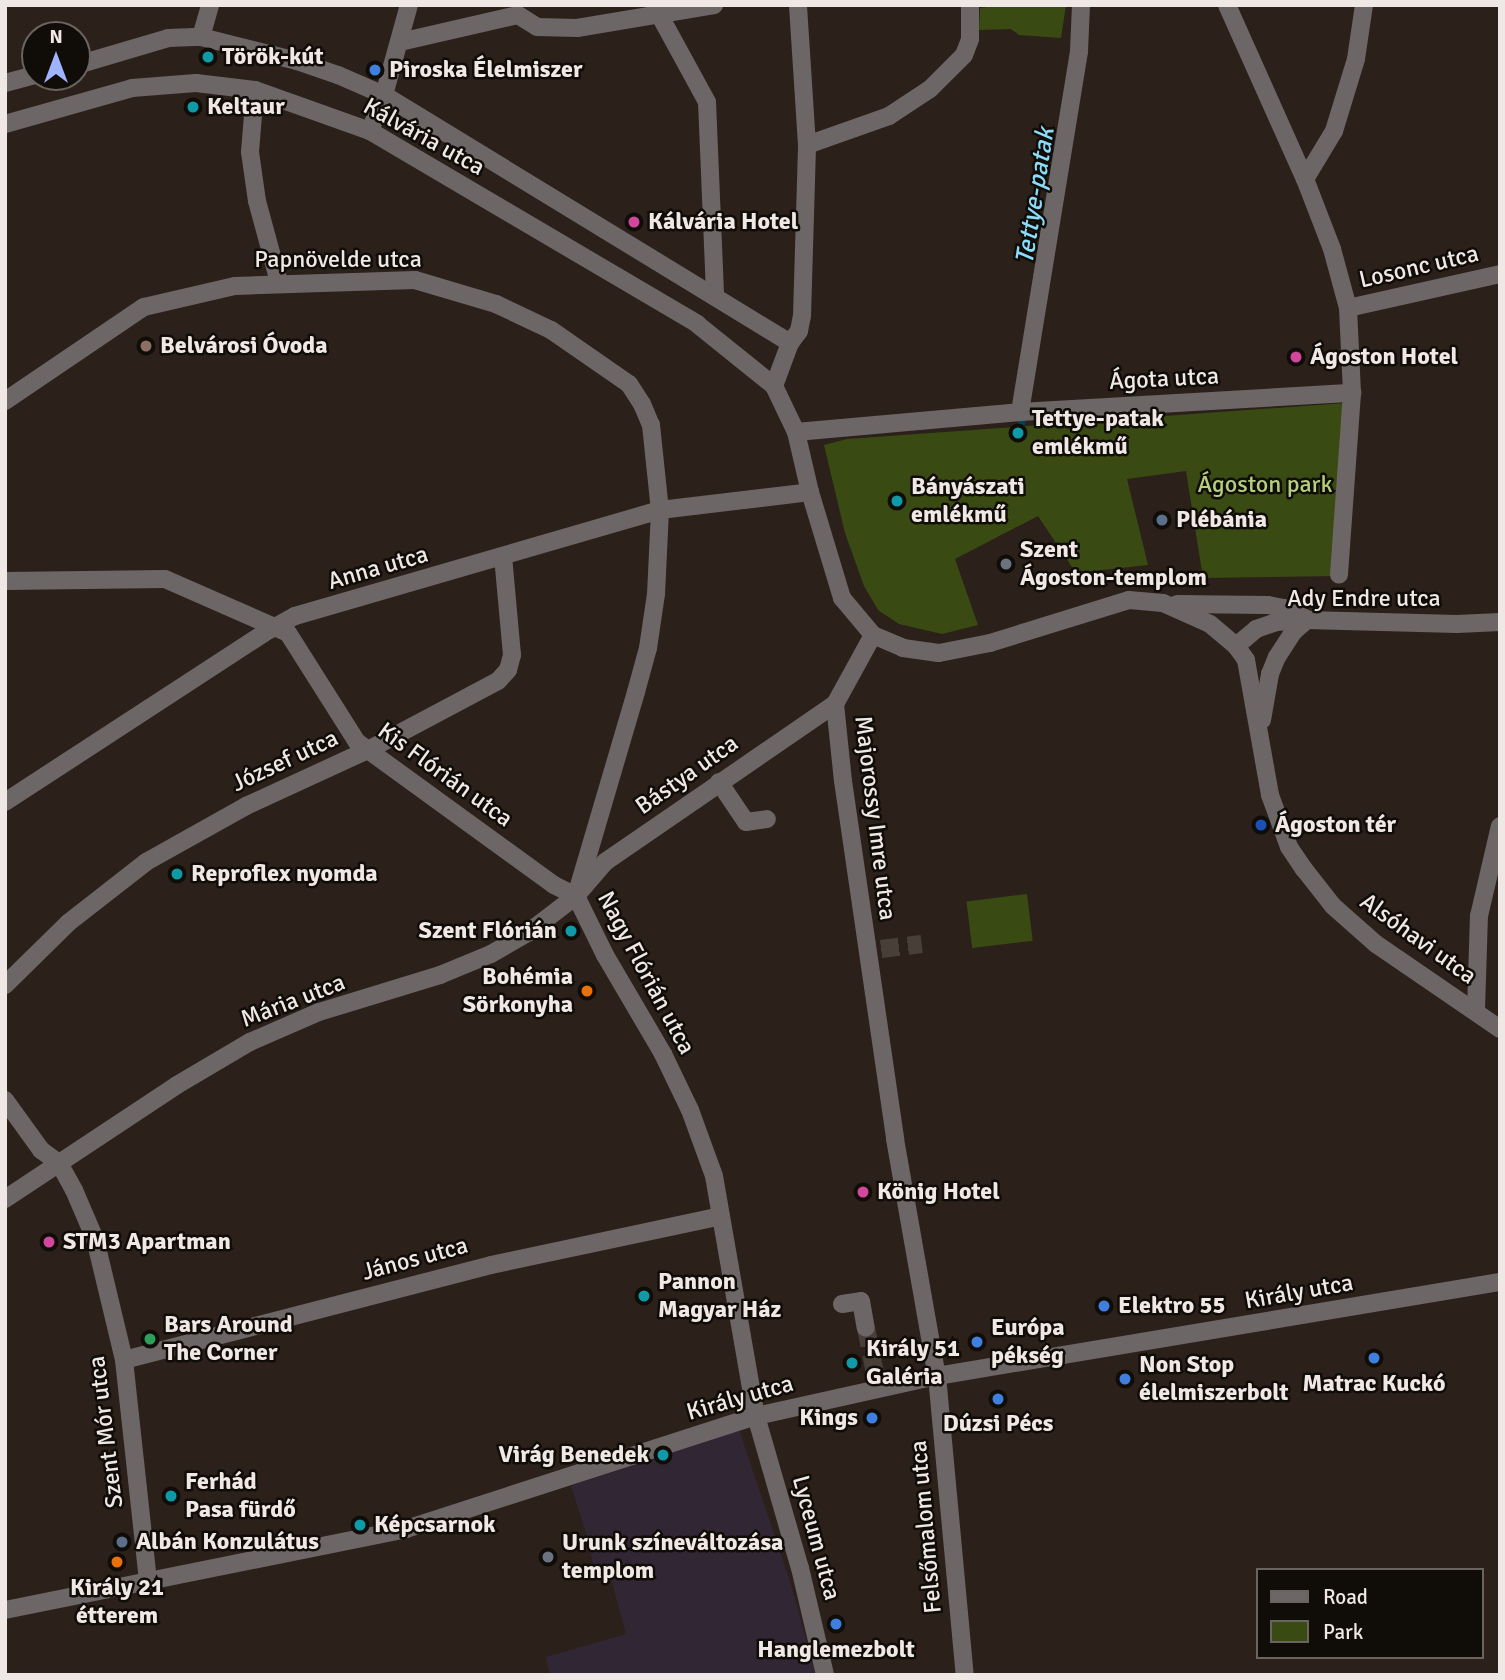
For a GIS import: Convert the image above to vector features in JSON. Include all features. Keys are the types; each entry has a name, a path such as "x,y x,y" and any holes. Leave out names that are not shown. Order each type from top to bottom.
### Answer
{"street":[{"path":"201,37 209,5"},
{"path":"370,131 384,95 410,5"},
{"path":"400,42 518,15 537,27 577,28 714,5"},
{"path":"798,5 807,145 802,316 799,331 789,344 774,386 796,432 810,492 842,598 873,635 903,648 939,653 990,643 1129,600 1268,605 1284,608 1307,620 1293,632 1270,674 1260,737"},
{"path":"807,145 889,116 930,89 964,55 970,39 970,5"},
{"path":"1020,412 1079,51 1081,5"},
{"path":"1227,5 1304,179 1332,250 1348,308 1352,393 1339,575"},
{"path":"1304,179 1334,131 1356,59 1364,5"},
{"path":"660,16 707,102 715,295"},
{"name":"Kálvária utca","path":"91,61 168,38 201,37 297,61 384,95 715,295 789,344"},
{"name":"Kálvária utca","path":"5,124 132,88 196,83 254,90 370,131 697,324 774,386"},
{"path":"254,90 250,152 257,201 279,282"},
{"name":"Losonc utca","path":"1348,308 1500,274"},
{"name":"Papnövelde utca","path":"5,401 144,307 235,286 279,282 415,280 496,304 551,330 629,384 651,425 660,510"},
{"name":"Ágota utca","path":"796,432 1020,412 1352,393"},
{"name":"Anna utca","path":"5,802 295,616 660,510 810,492"},
{"name":"Nagy Flórián utca","path":"660,510 656,594 648,648 576,896 605,955 663,1054 690,1110 714,1176 756,1416"},
{"name":"József utca","path":"5,985 68,923 146,862 246,806 368,750 498,681 508,670 512,655 511,620 503,556"},
{"name":"Kis Flórián utca","path":"5,581 165,579 288,632 357,743 554,885 576,896"},
{"path":"1163,603 1210,624 1236,646"},
{"name":"Ady Endre utca","path":"1236,646 1267,624 1307,620 1500,622"},
{"name":"Majorossy Imre utca","path":"873,635 835,704 843,781 874,950 895,1139 937,1376"},
{"name":"Alsóhavi utca","path":"1236,646 1249,670 1270,795 1289,847 1326,897 1376,944 1476,1010 1500,1029"},
{"name":"Bástya utca","path":"576,896 605,862 835,704"},
{"path":"719,782 746,822 767,819"},
{"path":"1476,1010 1479,916 1500,826"},
{"name":"Mária utca","path":"5,1199 250,1042 288,1023 440,975 489,955 529,932 576,896"},
{"name":"Szent Mór utca","path":"5,1100 41,1150 59,1163 95,1239 124,1360 148,1580"},
{"name":"János utca","path":"124,1360 491,1265 721,1216"},
{"name":"Király utca","path":"5,1611 406,1530 756,1416 876,1381 937,1376 1500,1282"},
{"path":"842,1304 861,1301 866,1328"},
{"name":"Felsőmalom utca","path":"937,1376 965,1675"},
{"name":"Lyceum utca","path":"756,1416 800,1568 825,1675"}],"shaded area":[{"path":"739,1430 790,1581 816,1675 550,1675 546,1657 626,1634 611,1579 597,1582 587,1536 571,1486"}],"green space":[{"path":"1002,5 1066,5 1061,38 1019,35 1011,29 979,30 980,8"},
{"name":"Ágoston park","path":"1346,403 1335,576 1203,578 1186,471 1127,479 1148,565 1076,573 1038,516 955,559 978,625 942,634 899,624 878,610 864,586 845,533 824,445 847,439"},
{"path":"1027,894 1033,941 972,948 966,901"}],"waterway":[{"name":"Tettye-patak","path":"1018,433 1023,416"}],"tunnel":[{"path":"881,949 922,944"},
{"path":"866,1328 875,1373"}],"place":[{"name":"Török-kút","path":"208,57"},
{"name":"Piroska Élelmiszer","path":"375,70"},
{"name":"Keltaur","path":"193,107"},
{"name":"Kálvária Hotel","path":"634,222"},
{"name":"Belvárosi Óvoda","path":"146,346"},
{"name":"Ágoston Hotel","path":"1296,357"},
{"name":"Tettye-patak emlékmű","path":"1018,433"},
{"name":"Bányászati emlékmű","path":"897,501"},
{"name":"Plébánia","path":"1162,520"},
{"name":"Szent Ágoston-templom","path":"1006,564"},
{"name":"Ágoston tér","path":"1261,825"},
{"name":"Reproflex nyomda","path":"177,874"},
{"name":"Szent Flórián","path":"571,931"},
{"name":"Bohémia Sörkonyha","path":"587,991"},
{"name":"König Hotel","path":"863,1192"},
{"name":"STM3 Apartman","path":"49,1242"},
{"name":"Pannon Magyar Ház","path":"644,1296"},
{"name":"Elektro 55","path":"1104,1306"},
{"name":"Bars Around The Corner","path":"150,1339"},
{"name":"Európa pékség","path":"977,1342"},
{"name":"Matrac Kuckó","path":"1374,1358"},
{"name":"Király 51 Galéria","path":"852,1363"},
{"name":"Non Stop élelmiszerbolt","path":"1125,1379"},
{"name":"Dúzsi Pécs","path":"998,1399"},
{"name":"Kings","path":"872,1418"},
{"name":"Virág Benedek","path":"663,1455"},
{"name":"Ferhád Pasa fürdő","path":"171,1496"},
{"name":"Képcsarnok","path":"360,1525"},
{"name":"Albán Konzulátus","path":"122,1542"},
{"name":"Urunk színeváltozása templom","path":"548,1557"},
{"name":"Király 21 étterem","path":"117,1562"},
{"name":"Hanglemezbolt","path":"836,1624"}]}
